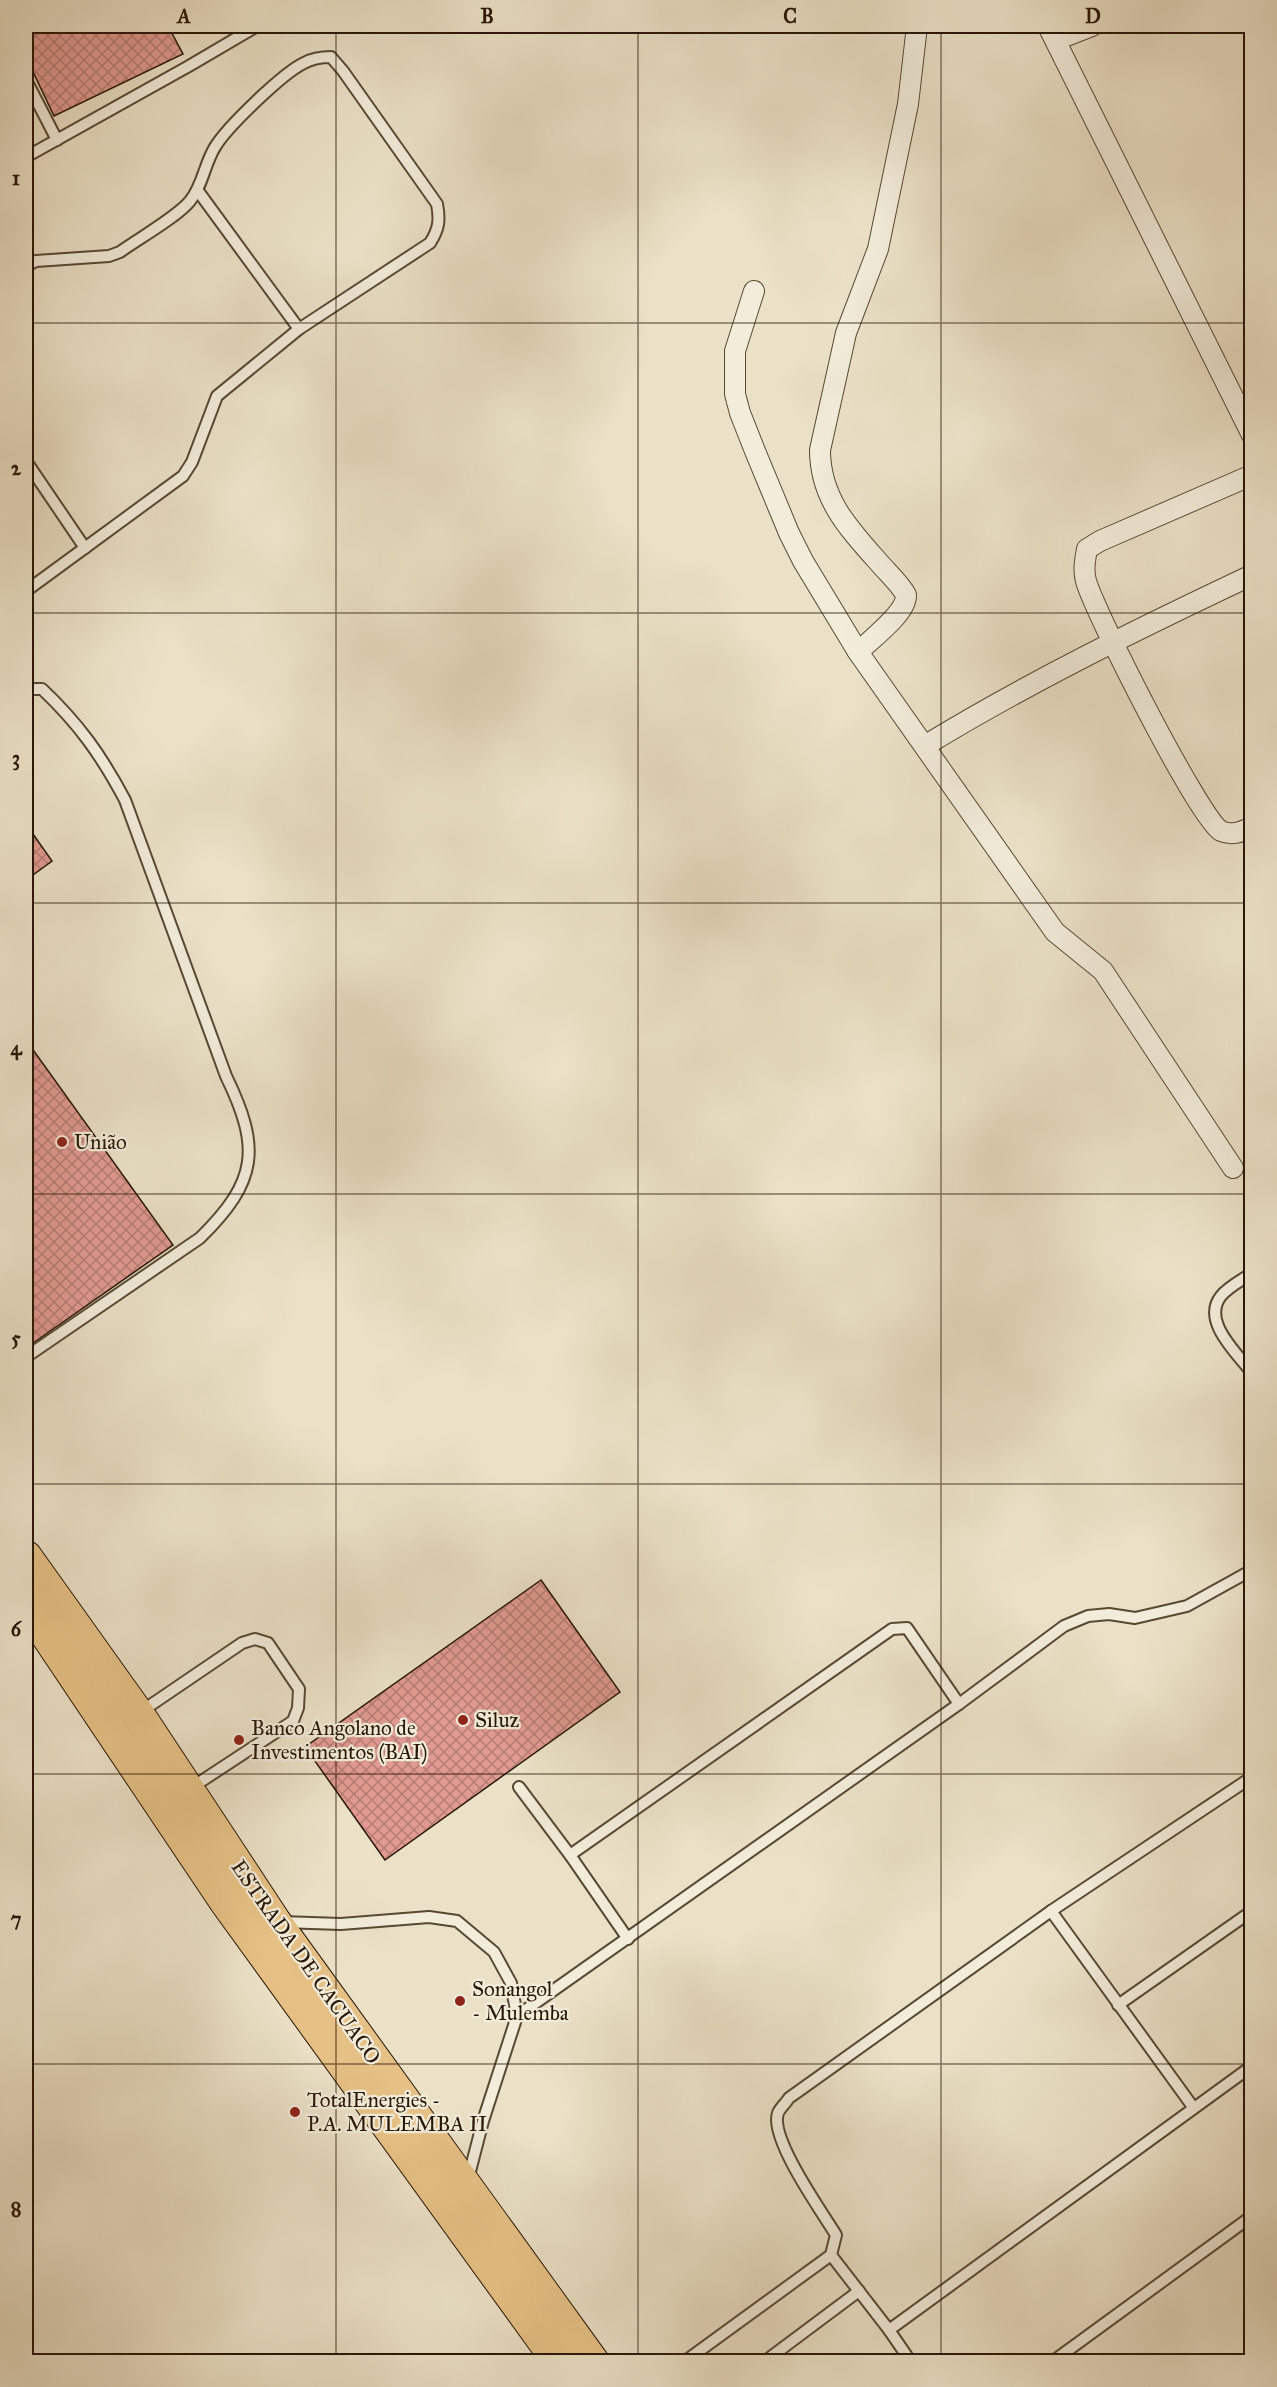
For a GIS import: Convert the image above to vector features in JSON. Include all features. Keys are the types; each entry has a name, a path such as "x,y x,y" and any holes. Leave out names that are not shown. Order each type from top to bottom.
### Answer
{"main road":[{"name":"ESTRADA DE CACUACO","path":"26,1557 138,1714 275,1922 593,2361"},
{"name":"ESTRADA DE CACUACO","path":"27,1610 226,1902 559,2361"}],"street":[{"path":"858,652 898,614 906,600 906,595 836,511 820,467 820,450 846,333 878,249 908,104 917,26"},
{"path":"1092,26 1052,33 1251,435"},
{"path":"754,291 735,351 735,393 740,413 789,533 858,652 926,745 1055,932 1103,971 1233,1168"},
{"path":"1251,475 1100,541 1087,549 1084,566 1086,580 1111,642 1188,784 1219,830 1231,834 1251,827"},
{"path":"926,745 1026,686 1111,642 1251,575"}],"lane":[{"path":"26,157 257,26"},
{"path":"26,266 36,261 109,256 120,252 188,204 198,191 214,148 226,132 285,76 304,63 319,57 331,57 343,71 437,204 440,218 438,232 430,243 299,329 217,396 192,462 183,476 26,591"},
{"path":"26,80 57,140"},
{"path":"198,191 299,329"},
{"path":"26,461 85,548"},
{"path":"26,689 42,689 80,728 107,766 125,800 226,1076 240,1105 248,1130 250,1148 248,1168 241,1187 215,1223 200,1238 26,1357"},
{"path":"1251,1273 1221,1296 1215,1310 1217,1326 1251,1373"},
{"path":"518,2016 959,1704 1064,1626 1088,1616 1109,1614 1135,1618 1187,1606 1251,1570"},
{"path":"570,1855 892,1629 907,1628 959,1704"},
{"path":"138,1714 242,1643 255,1639 268,1643 299,1689 298,1708 293,1721 188,1790"},
{"path":"684,2361 831,2255 836,2235 785,2151 777,2131 778,2113 789,2098 1051,1911 1251,1777"},
{"path":"519,1787 570,1855 628,1939"},
{"path":"1051,1911 1193,2107"},
{"path":"1118,2005 1251,1911"},
{"path":"275,1922 341,1924 429,1917 457,1921 494,1952 511,1983 518,2016 483,2121 466,2186"},
{"path":"888,2330 1251,2066"},
{"path":"1052,2361 1251,2216"},
{"path":"831,2255 911,2361"},
{"path":"764,2361 859,2292"}],"building":[{"path":"26,26 168,26 183,54 54,116 26,57"},
{"path":"26,824 52,861 26,880"},
{"name":"União","path":"26,1040 173,1245 26,1348"},
{"name":"Siluz","path":"541,1580 620,1692 385,1860 305,1747"}],"place":[{"name":"União","path":"62,1142"},
{"name":"Siluz","path":"463,1720"},
{"name":"Banco Angolano de Investimentos (BAI)","path":"239,1740"},
{"name":"Sonangol - Mulemba","path":"460,2001"},
{"name":"TotalEnergies - P.A. MULEMBA II","path":"295,2112"}]}
